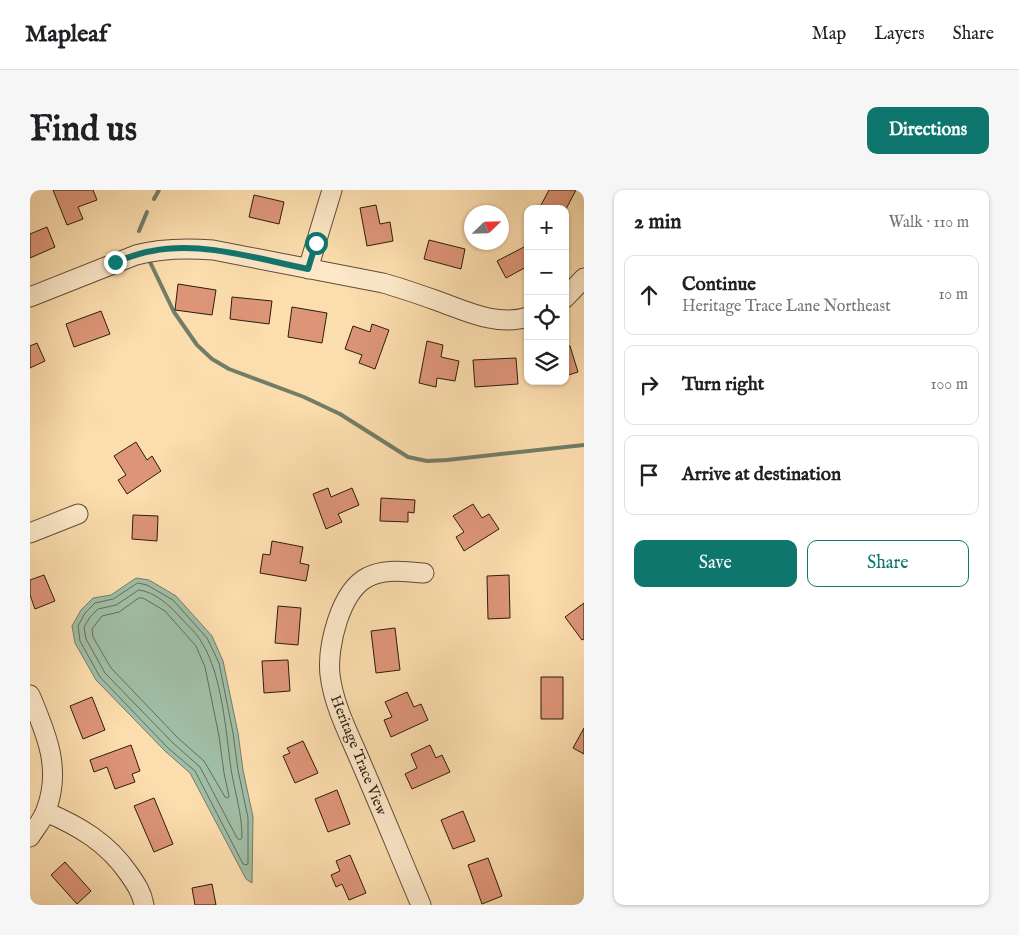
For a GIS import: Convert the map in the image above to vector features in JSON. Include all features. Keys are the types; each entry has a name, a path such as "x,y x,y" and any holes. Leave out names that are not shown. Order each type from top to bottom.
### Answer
{"street":[{"path":"308,269 332,190"},
{"path":"30,297 115,262 153,250 193,249 213,250 391,285 482,317 513,320 524,318"},
{"path":"568,295 584,278"},
{"path":"30,533 78,514"},
{"name":"Heritage Trace View","path":"421,905 339,712 330,677 329,661 334,631 352,590 367,577 384,571 424,573"},
{"path":"30,695 46,738 54,773 52,791 46,812 30,837"},
{"path":"46,812 84,830 105,845 123,864 135,881 144,905"}],"water":[{"path":"136,578 149,580 176,596 212,636 223,661 253,817 252,883 246,879 190,773 165,751 96,680 75,643 72,626 81,610 93,598 111,595"}],"building":[{"path":"53,190 93,190 97,200 78,207 83,219 67,225"},
{"path":"549,190 576,190 568,205 541,205"},
{"path":"254,195 284,202 279,224 249,217"},
{"path":"376,205 380,224 390,222 393,241 367,246 360,208"},
{"path":"47,227 55,247 30,258 30,234"},
{"path":"429,240 465,250 461,269 424,259"},
{"path":"524,247 524,268 506,278 497,261"},
{"path":"178,284 216,290 212,315 175,310"},
{"path":"232,297 272,301 269,324 230,319"},
{"path":"292,307 327,313 322,343 288,337"},
{"path":"101,311 110,334 74,347 66,324"},
{"path":"372,324 389,330 375,369 359,363 362,355 345,349 353,326 370,332"},
{"path":"427,341 443,345 441,357 459,361 455,381 437,378 436,387 419,383"},
{"path":"37,343 45,361 30,368 30,346"},
{"path":"569,346 578,372 569,375"},
{"path":"516,358 518,384 475,387 473,360"},
{"path":"136,442 147,460 152,456 161,471 127,494 118,480 126,475 114,456"},
{"path":"328,488 331,497 352,488 359,505 338,514 342,522 326,529 313,494"},
{"path":"381,498 415,500 414,513 408,512 408,522 380,521"},
{"path":"473,504 482,518 489,514 499,529 464,551 456,537 464,532 453,516"},
{"path":"133,515 158,516 157,541 132,539"},
{"path":"272,541 303,547 300,563 309,565 306,581 260,573 263,554 270,555"},
{"path":"44,575 55,601 35,609 30,595 30,580"},
{"path":"509,575 510,618 488,619 487,576"},
{"path":"584,603 584,639 582,640 565,617"},
{"path":"278,606 301,608 298,645 275,643"},
{"path":"395,628 400,670 376,673 371,631"},
{"path":"288,660 290,691 264,693 262,661"},
{"path":"541,677 563,677 563,719 541,719"},
{"path":"407,692 414,707 421,704 428,720 391,737 384,720 392,717 385,702"},
{"path":"92,697 105,730 83,739 70,706"},
{"path":"584,728 584,754 573,748"},
{"path":"303,741 318,773 295,783 283,756 290,753 287,748"},
{"path":"131,745 140,771 132,774 135,782 115,789 107,767 94,772 90,760"},
{"path":"430,745 436,758 442,755 450,772 412,789 405,774 417,768 411,754"},
{"path":"337,790 350,824 328,832 315,799"},
{"path":"154,798 173,844 154,852 134,806"},
{"path":"463,811 475,841 453,849 441,820"},
{"path":"350,855 366,893 349,900 342,884 336,887 331,875 340,871 336,861"},
{"path":"488,858 502,896 482,904 468,865"},
{"path":"65,862 91,891 77,904 51,875"},
{"path":"212,884 216,905 195,905 192,888"}],"waterway":[{"path":"154,199 159,190"},
{"path":"139,231 147,212"},
{"path":"150,262 174,312 197,345 212,359 229,369 304,397 340,414 408,457 427,461 447,460 584,445"}],"route":[{"path":"115,262 153,250 193,249 242,255 308,269 316,243"}]}
